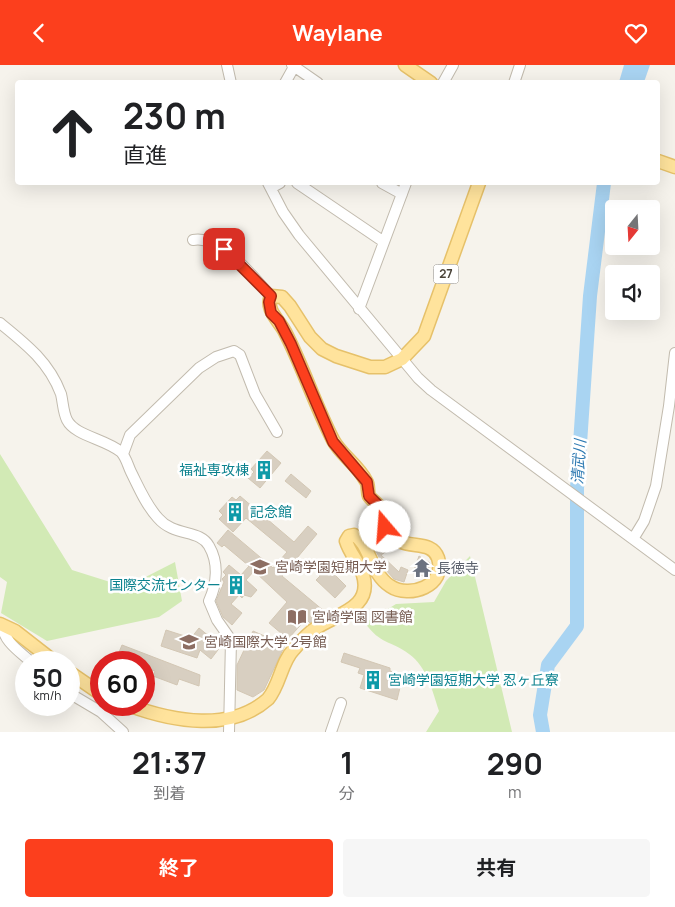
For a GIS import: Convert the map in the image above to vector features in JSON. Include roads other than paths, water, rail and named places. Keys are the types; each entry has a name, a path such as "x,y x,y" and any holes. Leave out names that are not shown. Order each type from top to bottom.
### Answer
{"main road":[{"path":"405,65 427,80"},
{"path":"660,162 675,167"},
{"name":"27","path":"271,296 282,297 310,337 322,349 336,356 370,367 385,367 402,359 424,336 478,185"},
{"path":"155,715 180,724 229,728 250,717 270,698 292,651 315,628 354,609 363,598 366,587 363,575 349,551 346,541 349,536 354,535 363,542 370,561 390,586 407,593 421,591 431,584 438,572 438,559 434,551 425,545 406,545 393,537 385,527 380,507 369,496 367,482 333,442 285,332 271,313 269,302 271,296"},
{"path":"2,625 15,631 41,651"}],"street":[{"path":"227,65 230,80"},
{"path":"286,80 294,65 314,80"},
{"path":"444,80 452,65"},
{"path":"515,80 520,65"},
{"path":"273,185 283,213 299,235 359,309 431,390 675,570"},
{"path":"300,185 384,242"},
{"path":"386,185 402,194"},
{"path":"359,309 405,185"},
{"path":"194,240 208,240 224,249 271,296"},
{"path":"0,323 31,348 48,366 61,394 67,421 81,434 103,440 123,454 147,503 159,519 173,531 203,538 214,556 216,571 213,592 209,601 217,620 231,640 229,728"},
{"path":"123,454 130,435 199,367 216,357 234,351 240,355 255,394 277,432"},
{"path":"634,539 644,521 656,486 671,420 675,353"},
{"path":"2,625 3,632 19,651"},
{"path":"80,700 101,712 123,732"},
{"path":"331,732 341,703"}],"water":[{"path":"624,65 650,65 645,80 620,80"}],"waterway":[{"name":"清武川","path":"543,732 540,715 548,665 577,626 577,488 590,296 604,185"}],"place":[{"name":"福祉専攻棟","path":"264,470"},
{"name":"記念館","path":"235,512"},
{"name":"宮崎学園短期大学","path":"260,567"},
{"name":"長徳寺","path":"422,568"},
{"name":"国際交流センター","path":"236,585"},
{"name":"宮崎学園 図書館","path":"297,617"},
{"name":"宮崎国際大学 2号館","path":"189,642"},
{"name":"宮崎学園短期大学 忍ヶ丘寮","path":"373,680"}]}
